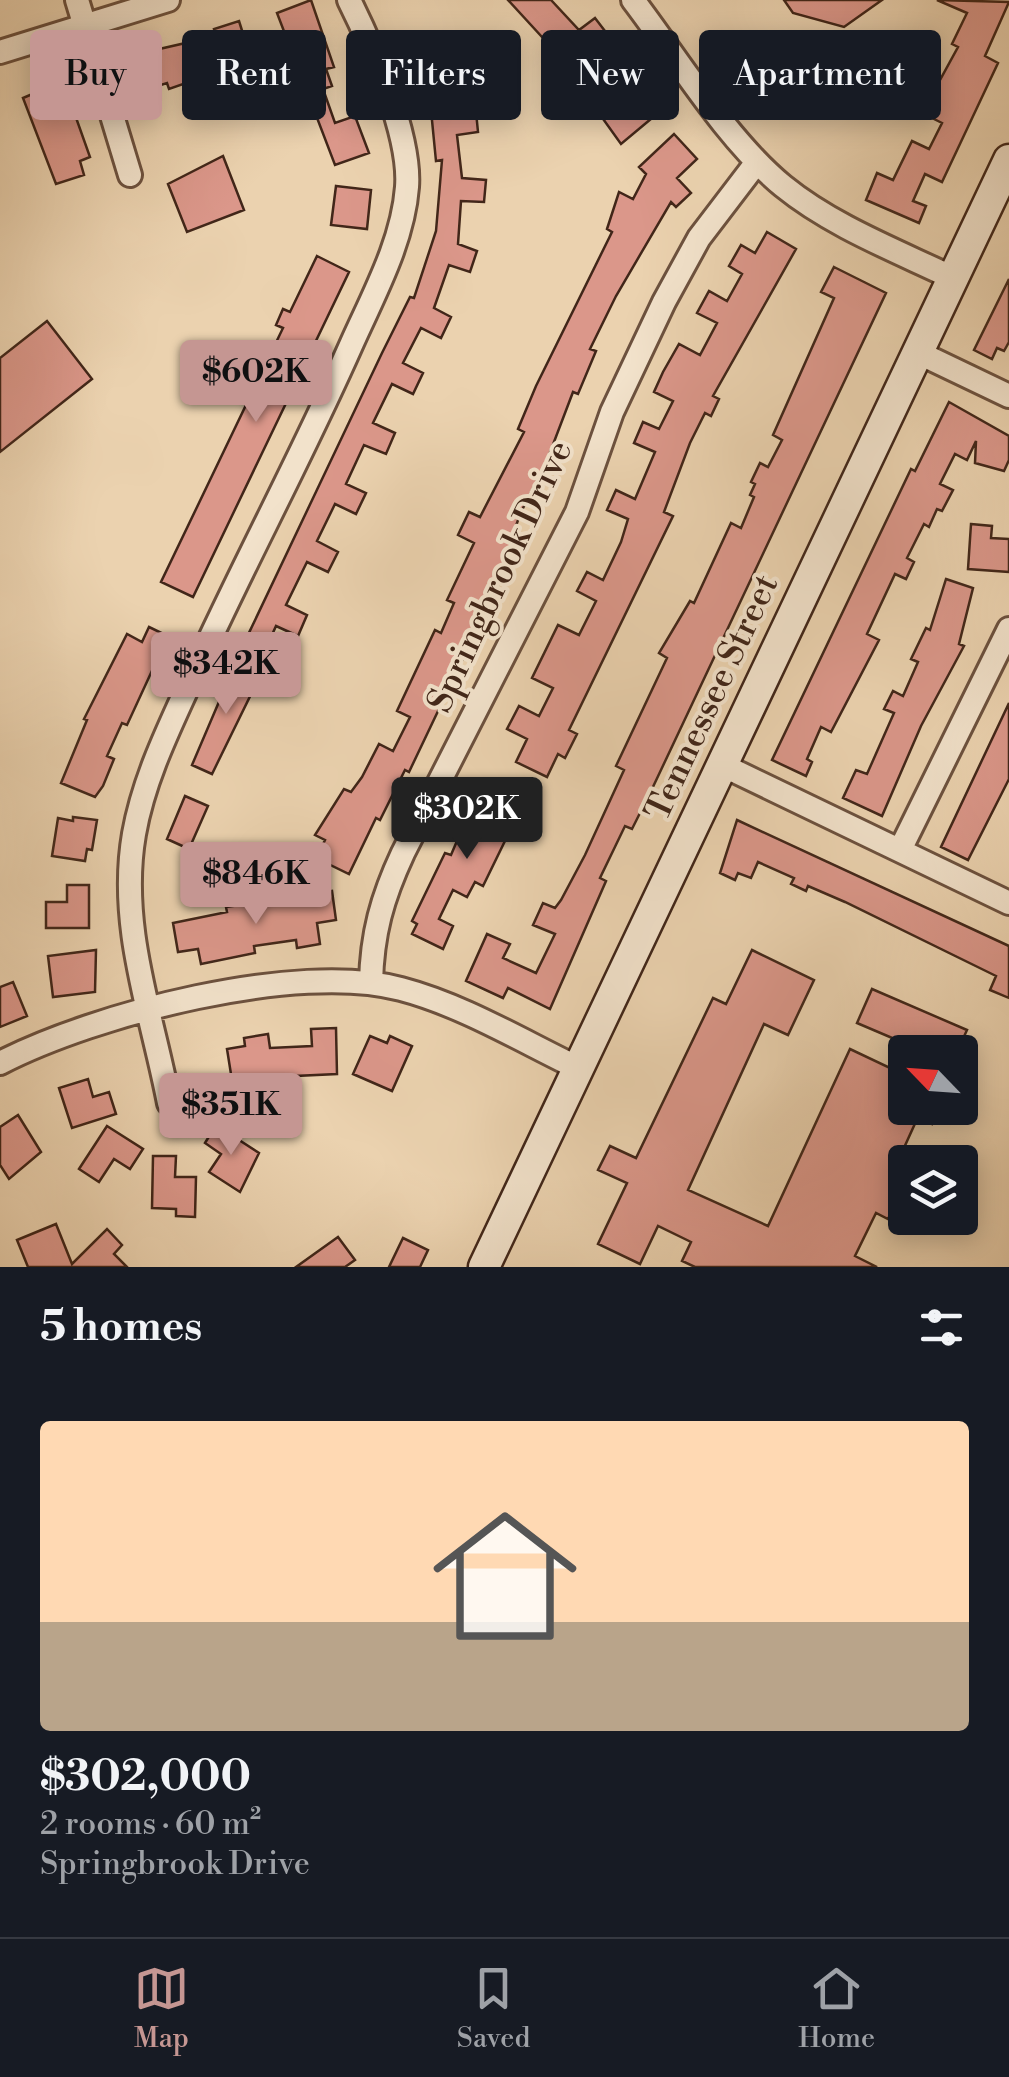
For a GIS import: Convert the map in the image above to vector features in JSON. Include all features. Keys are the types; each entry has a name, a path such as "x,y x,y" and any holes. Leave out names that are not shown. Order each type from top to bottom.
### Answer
{"main road":[{"name":"Tennessee Street","path":"484,1267 720,764 1007,171"}],"street":[{"path":"77,0 130,175"},
{"path":"0,52 168,0"},
{"path":"168,1103 134,957 130,904 139,810 162,744 319,418 381,279 400,224 407,186 406,153 349,0"},
{"path":"633,0 757,162 785,188 826,214 953,278"},
{"name":"Springbrook Drive","path":"371,984 372,937 381,900 403,853 577,512 612,412 664,302 699,238 757,162"},
{"path":"917,352 1009,396"},
{"path":"900,850 1009,630"},
{"path":"720,764 1009,903"},
{"path":"0,1063 148,1009 306,983 371,984 437,1000 576,1067"}],"building":[{"path":"311,0 321,30 283,30 277,13"},
{"path":"508,0 551,0 579,30 541,30 541,36"},
{"path":"784,0 882,0 844,27 793,13"},
{"path":"937,0 1009,2 985,56 998,63 942,182 925,174 913,201 926,206 919,223 866,200 877,173 893,180 912,141 929,149 942,123 936,120 941,120 941,78 958,47 952,44 967,13"},
{"path":"595,18 604,30 579,30"},
{"path":"239,21 242,30 214,30"},
{"path":"182,44 182,84 169,89 167,83 162,85 162,48"},
{"path":"326,44 334,67 326,69"},
{"path":"30,95 30,116 23,98"},
{"path":"326,98 335,123 357,120 369,153 335,165 318,120 326,120"},
{"path":"31,120 77,120 90,157 80,161 84,175 56,184"},
{"path":"432,120 477,120 478,132 457,135 462,178 486,180 484,202 461,201 458,244 477,251 470,272 449,265 434,308 451,317 441,338 421,328 403,363 423,373 413,394 392,384 373,423 395,433 386,454 364,445 346,484 366,493 356,514 335,504 317,541 338,552 328,572 307,562 286,605 307,615 298,636 276,626 267,646 247,637 382,353 410,297 414,298 436,231 442,160 436,161"},
{"path":"604,120 650,120 621,144"},
{"path":"674,134 697,159 677,178 691,193 676,207 671,202 616,296 590,349 596,351 578,394 573,392 546,463 520,514 512,538 519,541 409,772 405,770 380,820 376,818 349,874 316,858 325,840 315,835 344,789 351,792 362,777 379,744 393,751 410,717 397,711 435,630 441,633 454,603 447,600 474,543 458,535 469,512 480,517 524,432 518,429 536,386 612,232 607,229 619,192 633,199 646,174 639,167"},
{"path":"223,156 244,210 187,232 168,184"},
{"path":"336,186 371,190 367,229 331,225"},
{"path":"767,232 796,249 713,396 719,399 711,416 705,413 690,443 664,512 673,516 569,730 577,734 565,758 558,754 547,777 516,762 527,739 507,729 519,706 539,716 553,688 532,678 558,625 579,635 596,601 577,591 587,572 603,580 621,542 628,519 607,510 616,490 635,499 655,452 634,443 643,422 659,429 673,401 654,392 663,372 679,344 700,355 717,323 697,313 709,291 727,301 742,274 729,266 741,245 755,253"},
{"path":"317,256 349,272 193,597 161,582 283,328 276,325 283,309 290,312"},
{"path":"834,267 886,293 652,789 632,829 625,826 600,878 606,881 550,1009 508,988 503,998 466,981 487,934 510,944 503,958 536,973 555,934 533,925 543,903 555,908 561,900 585,855 624,770 616,766 667,658 659,653 690,601 694,603 731,523 741,528 754,497 750,495 755,484 751,482 760,463 768,467 782,440 773,435 834,298 821,292"},
{"path":"1009,279 1009,342 1004,351 997,348 992,359 974,350"},
{"path":"47,321 92,379 0,452 0,358"},
{"path":"949,402 1009,436 1009,460 1004,471 975,463 976,441 967,460 955,454 940,484 953,490 942,511 937,509 929,527 924,524 907,558 914,562 906,579 895,574 867,634 879,640 831,732 821,727 807,759 812,762 806,776 772,760 911,469 915,471"},
{"path":"971,524 992,526 991,538 1009,539 1009,572 968,569"},
{"path":"946,579 973,588 959,644 964,646 921,726 882,816 843,798 856,770 867,774 894,713 884,709 893,691 903,696 918,662 911,659 926,628 930,630"},
{"path":"149,627 168,636 127,725 122,723 107,756 114,759 103,786 95,797 61,783 87,720 84,719 127,634 142,642"},
{"path":"236,662 261,674 212,774 192,765"},
{"path":"1009,703 1009,779 968,860 941,847"},
{"path":"486,786 523,804 483,886 475,882 467,897 453,890 439,919 453,926 443,949 412,934 417,924 412,921 445,853 451,855 477,794 481,796"},
{"path":"185,796 208,806 189,849 167,839"},
{"path":"73,817 97,820 92,850 87,849 85,861 52,856 58,818 73,821"},
{"path":"737,820 1009,946 1009,998 990,990 996,976 845,902 808,886 806,891 791,884 794,878 758,862 751,878 738,873 735,880 720,873"},
{"path":"67,885 89,885 89,928 46,928 46,902 67,902"},
{"path":"332,891 336,920 317,923 320,944 297,948 296,940 254,946 255,953 201,964 198,949 178,952 173,923 227,912 226,907"},
{"path":"96,950 95,992 53,997 48,956"},
{"path":"752,950 814,980 788,1035 764,1024 688,1190 768,1226 850,1049 888,1067 888,1125 914,1125 905,1145 888,1145 888,1219 876,1213 855,1256 877,1267 695,1267 682,1261 691,1242 658,1226 640,1264 598,1244 627,1183 598,1170 610,1146 636,1158 713,998 726,1004"},
{"path":"13,982 27,1016 0,1027 0,987"},
{"path":"872,989 967,1030 965,1035 888,1036 857,1023"},
{"path":"336,1028 337,1074 274,1077 277,1096 255,1099 253,1090 234,1093 227,1049 245,1046 244,1038 268,1034 270,1048 312,1046 311,1029"},
{"path":"370,1036 387,1043 390,1036 412,1046 392,1091 353,1074"},
{"path":"88,1079 93,1097 109,1092 116,1114 72,1128 59,1088"},
{"path":"18,1115 41,1152 9,1179 0,1165 0,1127"},
{"path":"216,1125 259,1153 240,1192 209,1172 221,1154 205,1143"},
{"path":"107,1126 143,1149 130,1169 114,1159 99,1182 79,1169"},
{"path":"153,1156 176,1156 175,1177 196,1177 195,1217 176,1216 176,1209 152,1208"},
{"path":"56,1224 72,1264 107,1229 122,1245 114,1254 127,1267 28,1267 17,1240"},
{"path":"338,1237 355,1260 345,1267 296,1267"},
{"path":"403,1238 428,1250 420,1267 389,1267"}]}
